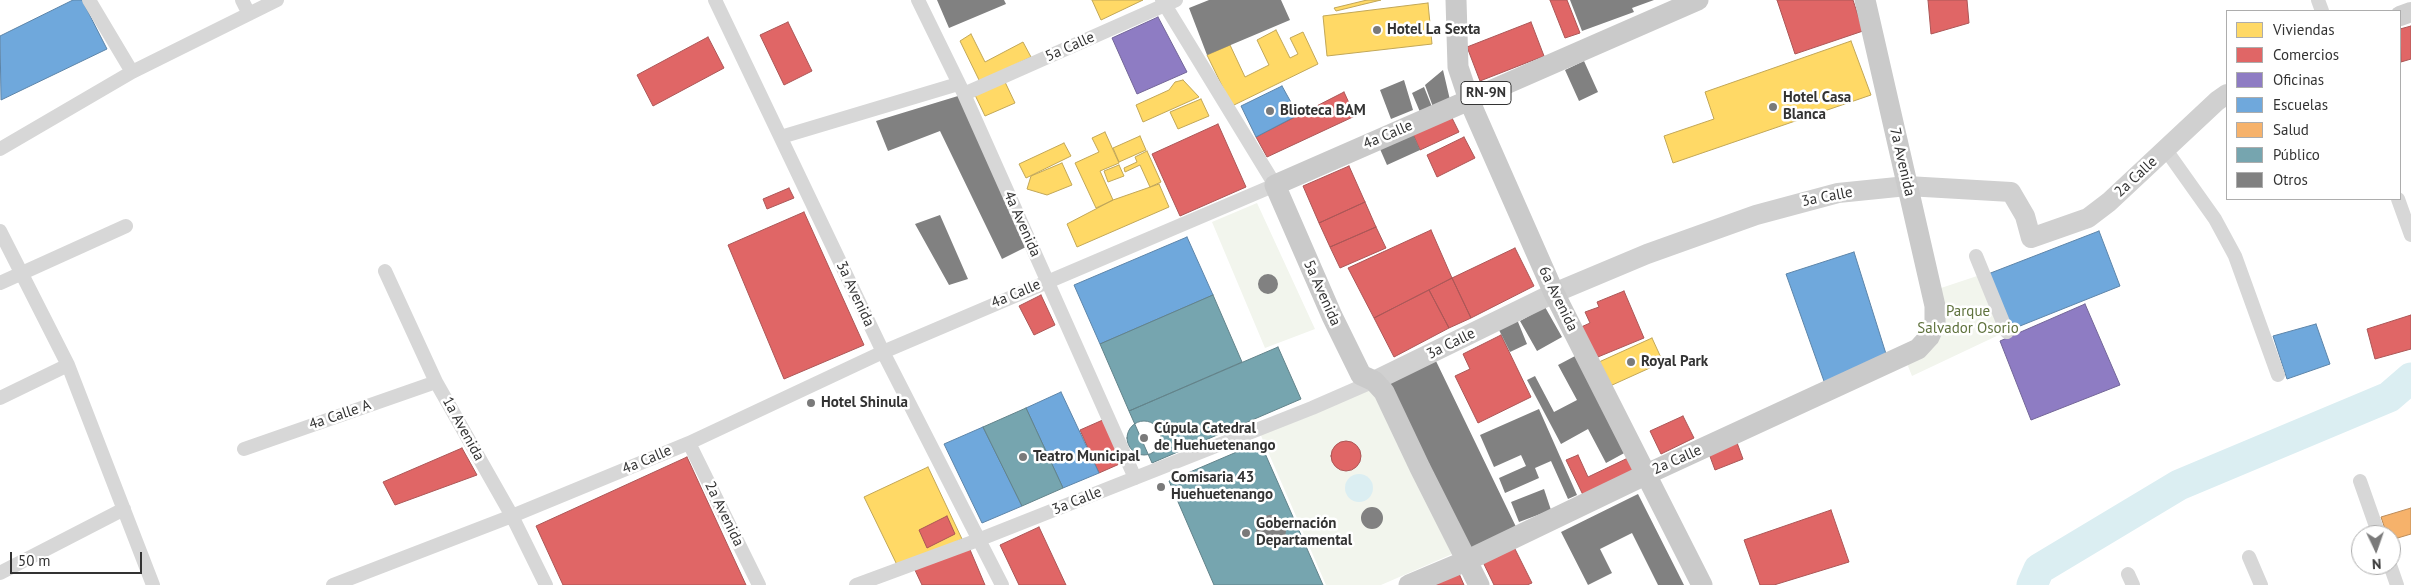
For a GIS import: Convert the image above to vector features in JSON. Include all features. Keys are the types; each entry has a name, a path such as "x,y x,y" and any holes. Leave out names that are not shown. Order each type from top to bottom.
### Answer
{"main road":[{"name":"6a Avenida","path":"1456,0 1458,67 1469,100 1554,293 1702,585"},
{"name":"4a Calle","path":"1274,185 1698,0"},
{"name":"7a Avenida","path":"1865,0 1935,306 1935,324"},
{"name":"2a Calle","path":"2032,238 2088,218 2109,202 2226,95"},
{"name":"5a Avenida","path":"1274,185 1332,316 1361,375 1374,380 1384,392 1478,585"},
{"name":"3a Calle","path":"1374,380 1554,293 1647,254 1790,204 1838,193 1907,186 2011,192 2025,216 2032,238"},
{"name":"2a Calle","path":"1409,585 1466,561 1647,474 1918,348 1929,337 1935,324"}],"street":[{"path":"89,0 132,72"},
{"path":"242,0 250,14"},
{"path":"0,149 132,72 277,0"},
{"name":"3a Avenida","path":"715,0 883,352 1002,585"},
{"name":"4a Avenida","path":"918,0 961,89 1135,478"},
{"name":"5a Calle","path":"781,137 961,89 1168,2"},
{"name":"5a Avenida","path":"1168,2 1274,185"},
{"path":"2166,150 2215,219 2235,256 2278,375"},
{"name":"4a Calle","path":"333,585 512,516 689,443 883,352 1187,224 1274,185"},
{"path":"2403,202 2411,235"},
{"path":"0,283 126,226"},
{"path":"0,231 20,274 68,365 153,585"},
{"path":"1976,256 2007,332"},
{"name":"1a Avenida","path":"385,271 436,382 512,516 546,585"},
{"path":"0,398 68,365"},
{"name":"3a Calle","path":"856,585 978,540 1312,408 1374,380"},
{"name":"4a Calle A","path":"244,449 436,382"},
{"name":"2a Avenida","path":"689,443 759,585"},
{"path":"2360,480 2376,525"},
{"path":"0,572 124,509"},
{"path":"2249,557 2262,585"}],"green space":[{"path":"1257,203 1315,329 1265,348 1212,222"},
{"name":"Parque Salvador Osorio","path":"1977,276 2003,333 1912,376 1906,361 1926,352 1938,289"},
{"path":"1371,385 1457,552 1381,585 1326,585 1259,431"}],"shaded area":[{"path":"1359,474 1369,478 1373,488 1369,498 1359,502 1349,498 1345,488 1349,478"}],"building: Viviendas":[{"path":"1092,0 1143,0 1101,20"},
{"path":"1367,0 1381,0 1336,11 1334,8"},
{"name":"Hotel La Sexta","path":"1428,3 1432,44 1327,56 1323,16"},
{"path":"1276,30 1290,58 1298,54 1290,38 1303,32 1318,64 1232,106 1207,55 1230,45 1245,77 1269,65 1257,40"},
{"path":"971,34 985,62 1023,42 1031,57 980,82 960,41"},
{"name":"Hotel Casa Blanca","path":"1851,41 1871,95 1673,163 1664,136 1714,119 1705,92"},
{"path":"1183,80 1199,97 1143,122 1136,105 1169,90 1175,82"},
{"path":"1005,82 1015,103 985,116 975,95"},
{"path":"1201,99 1209,116 1178,129 1170,112"},
{"path":"1105,132 1119,163 1100,171 1113,200 1096,208 1075,163 1099,152 1092,138"},
{"path":"1140,136 1146,150 1119,162 1113,148"},
{"path":"1064,143 1071,156 1026,178 1019,164"},
{"path":"1147,151 1161,182 1150,187 1140,165 1125,172 1124,168 1137,162 1135,157"},
{"path":"1062,163 1072,185 1047,195 1027,189 1031,176"},
{"path":"1119,165 1124,176 1108,182 1104,171"},
{"path":"1159,184 1169,207 1077,247 1067,224 1113,200"},
{"name":"Royal Park","path":"1652,338 1663,362 1610,386 1599,362"},
{"path":"928,467 962,539 899,569 864,497"}],"building: Comercios":[{"path":"1550,0 1567,0 1580,33 1565,38"},
{"path":"1777,0 1853,0 1863,31 1795,54"},
{"path":"1928,0 1967,0 1969,23 1931,34"},
{"path":"788,22 812,71 784,85 760,35"},
{"path":"1531,22 1544,56 1480,81 1467,47"},
{"path":"2411,26 2411,59 2401,62 2401,29"},
{"path":"708,37 724,68 653,106 637,75"},
{"path":"1344,92 1355,116 1267,157 1256,137"},
{"path":"1451,116 1459,132 1420,150 1413,134"},
{"path":"1218,124 1246,187 1180,216 1152,154"},
{"path":"1464,137 1475,158 1437,177 1427,155"},
{"path":"1349,166 1365,202 1319,223 1303,186"},
{"path":"789,188 794,198 767,209 763,199"},
{"path":"1365,202 1376,227 1330,247 1319,223"},
{"path":"804,212 864,345 784,379 728,245"},
{"path":"1376,227 1386,248 1340,268 1330,247"},
{"path":"1431,230 1452,278 1374,318 1348,268"},
{"path":"1515,248 1534,286 1471,318 1452,278"},
{"path":"1452,278 1471,318 1449,328 1429,290"},
{"path":"1429,290 1449,328 1394,357 1374,318"},
{"path":"1624,291 1644,338 1593,359 1579,328 1590,323 1585,312 1599,307 1597,302"},
{"path":"1041,295 1055,325 1034,335 1019,306"},
{"path":"2411,315 2411,349 2375,359 2367,329"},
{"path":"1501,335 1531,397 1478,423 1455,376 1470,369 1463,354"},
{"path":"1683,416 1694,438 1661,454 1650,431"},
{"path":"1105,419 1124,462 1099,473 1080,430"},
{"path":"1736,440 1743,459 1715,470 1708,451"},
{"path":"1346,441 1352,442 1360,450 1360,462 1352,470 1346,471 1340,470 1332,462 1331,456 1332,450 1340,442"},
{"path":"462,448 477,475 395,505 383,482"},
{"path":"1578,455 1588,477 1630,457 1637,472 1584,497 1566,460"},
{"path":"687,457 746,585 563,585 536,526"},
{"path":"1831,510 1849,562 1774,585 1760,585 1744,540"},
{"path":"947,516 955,534 927,548 919,530"},
{"path":"1039,527 1066,585 1019,585 1000,545"},
{"path":"968,545 985,585 922,585 914,568"},
{"path":"1513,545 1532,583 1527,585 1494,585 1482,560"},
{"path":"1457,569 1464,585 1429,585"}],"building: Oficinas":[{"path":"1158,17 1187,72 1137,94 1112,38"},
{"path":"2085,304 2120,385 2031,420 2000,341"}],"building: Escuelas":[{"path":"73,0 82,0 107,49 1,100 0,36"},
{"name":"Blioteca BAM","path":"1282,86 1298,115 1256,137 1241,106"},
{"path":"2099,231 2120,286 2010,330 1988,274"},
{"path":"1187,237 1213,295 1100,344 1074,285"},
{"path":"1854,252 1887,357 1825,384 1786,274"},
{"path":"2316,324 2330,364 2287,379 2273,336"},
{"path":"1061,392 1099,473 1063,488 1026,408"},
{"path":"983,427 1022,506 982,523 944,444"}],"building: Salud":[{"path":"2411,508 2411,534 2401,537 2401,525 2384,525 2381,517"}],"building: Público":[{"path":"1213,295 1242,362 1129,411 1100,344"},
{"path":"1278,347 1301,399 1152,463 1129,411"},
{"name":"Teatro Municipal","path":"1026,408 1063,488 1022,506 983,427"},
{"name":"Cúpula Catedral de Huehuetenango","path":"1144,421 1151,422 1156,426 1160,431 1160,445 1156,450 1151,454 1144,455 1137,454 1132,450 1128,445 1127,438 1128,431 1132,426 1137,422"},
{"name":"Gobernación Departamental","path":"1260,442 1323,585 1214,585 1169,481"}],"building: Otros":[{"path":"937,0 1004,0 1006,4 949,28"},
{"path":"1209,0 1281,0 1290,20 1207,55 1189,8"},
{"path":"1570,0 1654,0 1632,8 1634,12 1582,31"},
{"path":"1584,61 1598,92 1579,101 1565,70"},
{"path":"1443,70 1450,100 1433,107 1425,85"},
{"path":"1404,80 1413,110 1391,119 1380,90"},
{"path":"1424,87 1432,107 1420,112 1412,93"},
{"path":"958,96 1028,246 1002,259 940,131 888,151 876,121"},
{"path":"1413,134 1420,150 1387,165 1380,149"},
{"path":"940,215 968,279 949,285 915,224"},
{"path":"1264,274 1272,274 1278,280 1278,288 1272,294 1264,294 1258,288 1258,280"},
{"path":"1545,307 1562,337 1537,351 1520,321"},
{"path":"1516,317 1527,344 1510,352 1497,326"},
{"path":"1577,355 1628,451 1606,463 1588,429 1561,444 1527,380 1535,376 1554,412 1577,400 1558,365"},
{"path":"1435,359 1519,533 1470,553 1387,383"},
{"path":"1539,409 1577,495 1568,499 1551,461 1535,468 1539,478 1505,493 1499,478 1526,466 1521,455 1494,467 1480,435"},
{"path":"1544,489 1551,510 1519,522 1511,502"},
{"path":"1638,494 1684,585 1658,585 1632,533 1600,549 1612,573 1588,585 1561,532"},
{"path":"1372,507 1380,510 1383,518 1380,526 1372,529 1364,526 1361,518 1364,510"},
{"path":"1271,515 1282,519 1286,530 1282,541 1271,545 1260,541 1256,530 1260,519"}],"waterway":[{"path":"2032,585 2039,569 2179,485 2389,397 2411,378"}],"place":[{"name":"Hotel La Sexta","path":"1377,30"},
{"name":"Hotel Casa Blanca","path":"1773,107"},
{"name":"Blioteca BAM","path":"1270,111"},
{"name":"Royal Park","path":"1631,362"},
{"name":"Hotel Shinula","path":"811,403"},
{"name":"Cúpula Catedral de Huehuetenango","path":"1144,438"},
{"name":"Teatro Municipal","path":"1023,457"},
{"name":"Comisaria 43 Huehuetenango","path":"1161,487"},
{"name":"Gobernación Departamental","path":"1246,533"}]}
